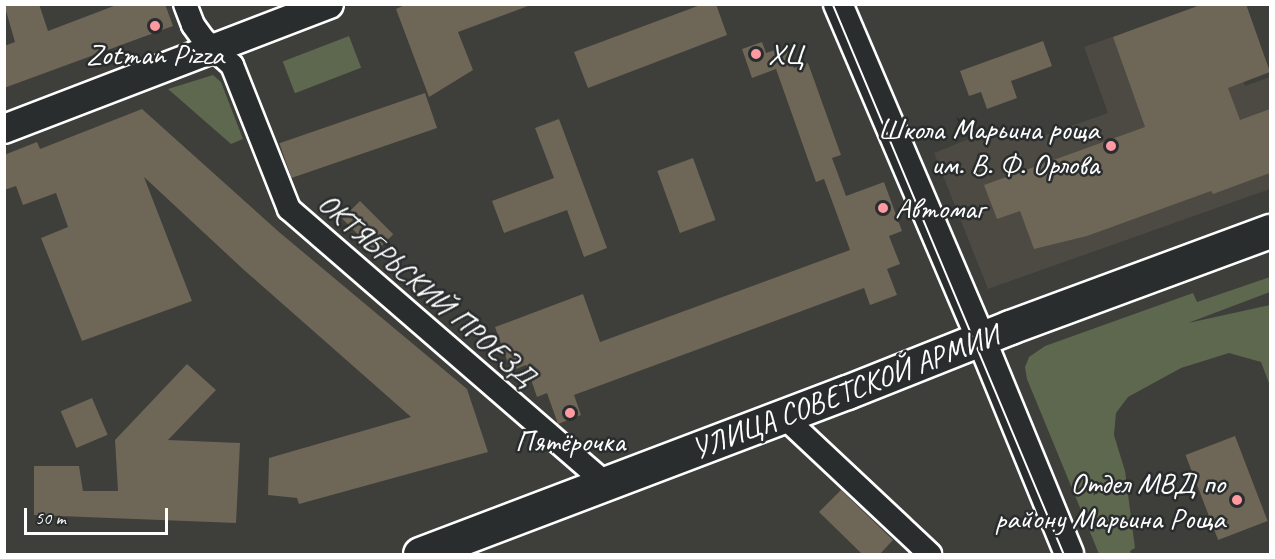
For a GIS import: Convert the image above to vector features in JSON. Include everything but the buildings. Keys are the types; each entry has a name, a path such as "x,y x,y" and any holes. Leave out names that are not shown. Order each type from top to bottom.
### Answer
{"main road":[{"name":"УЛИЦА СОВЕТСКОЙ АРМИИ","path":"420,555 981,339 1270,231"}],"street":[{"name":"ОКТЯБРЬСКИЙ ПРОЕЗД","path":"185,4 193,25 232,65 290,209 606,484"},
{"path":"4,129 329,4"},
{"path":"838,4 981,339 1069,555"},
{"path":"783,416 930,555"}],"shaded area":[{"name":"Школа Марьина роща им. В. Ф. Орлова","path":"1202,5 1214,5 1245,86 1270,77 1270,189 988,289 934,153 983,133 1034,139 1108,113 1084,47"}],"green space":[{"path":"349,36 361,68 295,93 283,61"},
{"path":"213,75 221,82 243,139 231,144 168,89"},
{"path":"1270,277 1270,292 1188,323 1270,305 1270,386 1261,362 1229,353 1181,368 1128,397 1116,413 1114,435 1125,471 1135,548 1130,551 1131,554 1099,554 1027,379 1025,367 1029,357 1045,346 1193,293 1197,302"}],"tram line":[{"path":"833,4 1064,554"}],"place":[{"name":"Zotman Pizza","path":"155,26"},
{"name":"ХЦ","path":"756,54"},
{"name":"Школа Марьина роща им. В. Ф. Орлова","path":"1111,146"},
{"name":"Автомаг","path":"883,208"},
{"name":"Пятёрочка","path":"570,413"},
{"name":"Отдел МВД по району Марьина Роща","path":"1237,500"}]}
